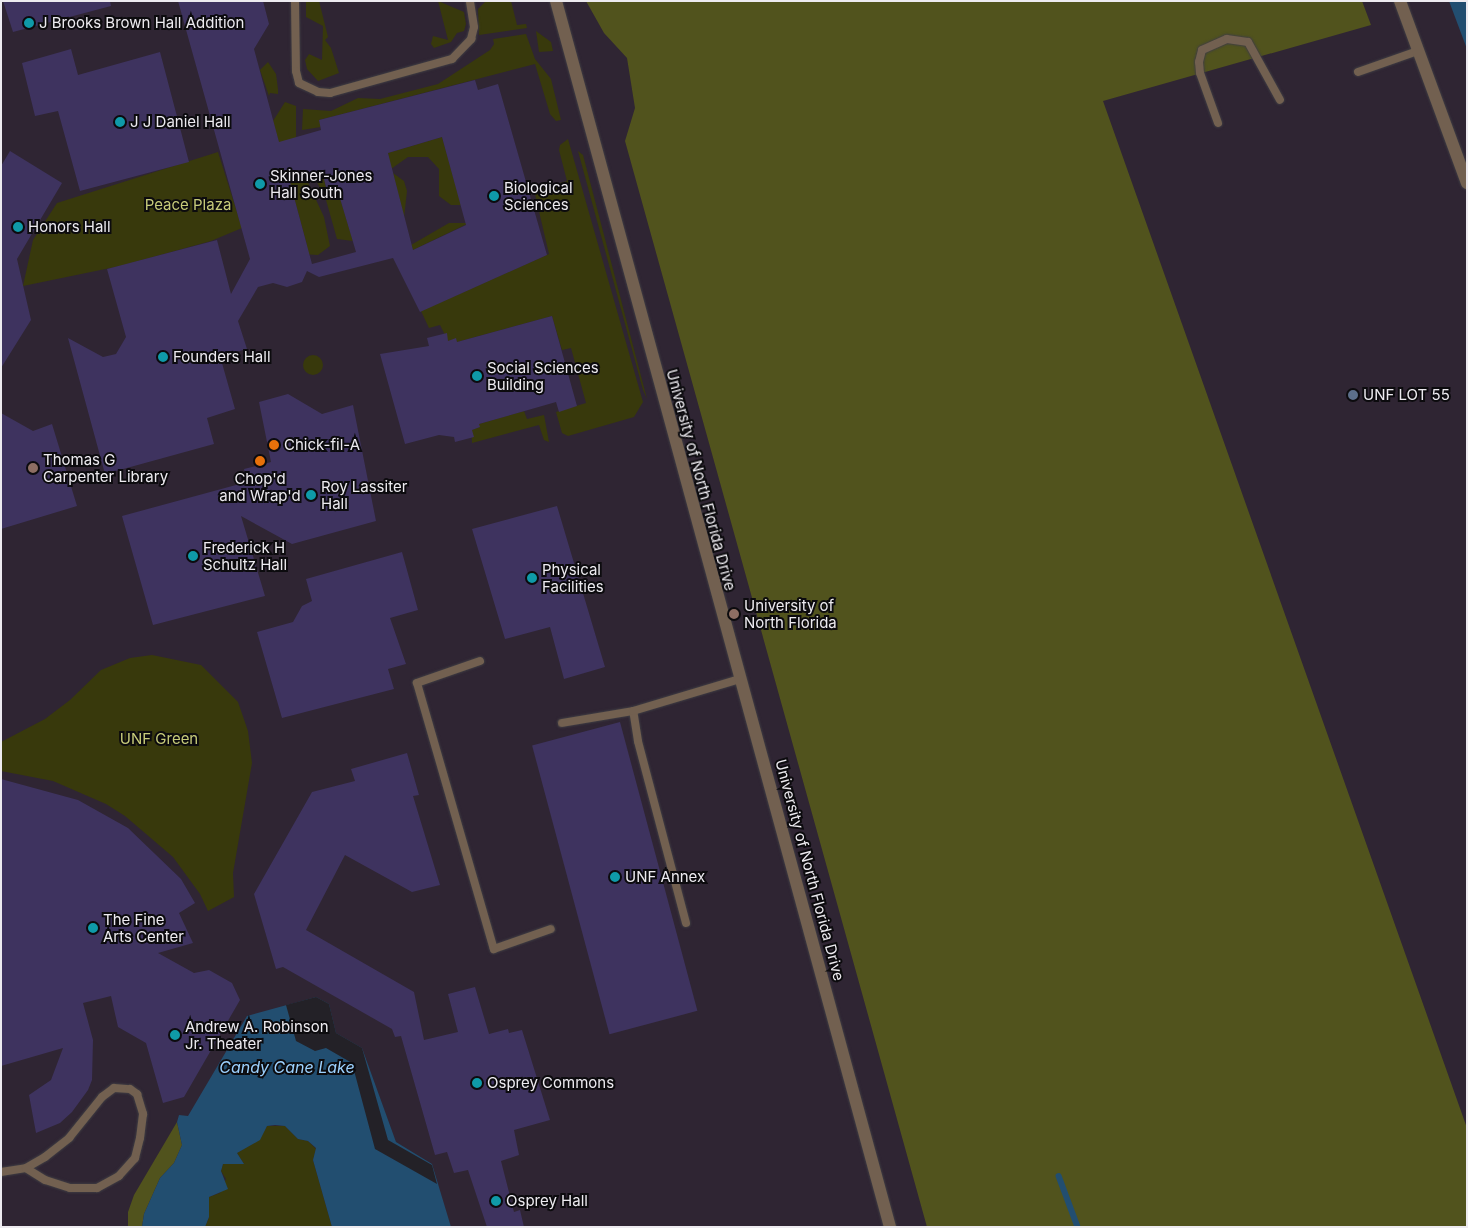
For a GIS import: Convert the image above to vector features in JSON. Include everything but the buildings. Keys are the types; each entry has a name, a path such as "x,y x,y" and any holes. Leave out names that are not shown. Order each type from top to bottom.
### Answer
{"street":[{"name":"University of North Florida Drive","path":"556,1 890,1227"},
{"path":"1400,1 1467,183"}],"lane":[{"path":"295,1 296,71 299,83 318,92 330,94 452,59 471,39 474,27 470,1"},
{"path":"1218,123 1200,73 1199,62 1202,50 1227,40 1248,42 1280,100"},
{"path":"1358,72 1418,52"},
{"path":"480,661 417,684 494,948 551,929"},
{"path":"562,723 633,711 740,679"},
{"path":"633,711 638,741 686,923"},
{"path":"1,1172 26,1168 69,1138 102,1097 114,1088 130,1089 137,1094 143,1114 140,1138 135,1158 119,1176 97,1188 70,1188 45,1180 26,1168"}],"shaded area":[{"name":"University of North Florida","path":"1,1 1467,1 1467,1227 1,1227"},
{"path":"586,1 1362,1 1371,25 1103,101 1467,1128 1467,1227 927,1227 625,141 635,108 627,58 604,33"},
{"path":"177,1122 182,1145 174,1163 160,1178 144,1214 142,1227 128,1227 128,1212 134,1195"}],"green space":[{"path":"306,1 319,1 328,37 325,40 331,48 339,73 318,81 307,69 305,60 309,54 322,60 323,26 306,17"},
{"path":"438,1 464,12 466,24 464,31 457,33 451,42 434,48 431,44 433,36 448,40"},
{"path":"486,1 511,1 517,25 526,24 527,28 479,35 478,9"},
{"path":"536,31 551,42 553,51 539,52"},
{"path":"526,34 535,59 551,79 561,120 556,121 550,114 535,64 319,120 321,127 302,130 303,109 331,111 358,98 380,99 438,84 490,50 494,44 493,39"},
{"path":"268,62 276,74 278,89 278,94 270,93 269,96 260,70"},
{"path":"285,102 296,106 296,144 305,176 324,217 330,246 318,255 302,254 307,245 273,121"},
{"path":"442,137 461,205 451,205 439,196 439,169 428,157 408,157 391,169 388,153"},
{"path":"568,139 643,402 634,417 568,436 562,433 556,412 586,403 571,348 562,350 552,316 457,342 456,339 448,341 440,325 429,328 421,311 549,254 534,190 567,181 559,150 560,145"},
{"path":"578,151 583,155 647,399 643,390"},
{"name":"Peace Plaza","path":"218,152 242,228 211,241 120,266 23,286 33,240 57,203"},
{"path":"313,170 315,177 323,175 326,187 336,185 353,241 337,239 326,200 312,172"},
{"path":"393,173 404,181 407,191 404,218"},
{"path":"449,223 469,223 413,250 411,245"},
{"path":"313,355 320,358 323,365 320,372 313,375 306,372 303,365 306,358"},
{"path":"524,411 527,419 544,415 549,442 544,440 539,425 472,443 472,430 479,427 479,424"},
{"name":"UNF Green","path":"152,655 201,665 238,702 248,731 252,763 233,873 234,897 208,911 200,894 173,857 125,816 106,804 53,781 1,771 1,742 45,719 70,700 101,670 130,658"},
{"path":"267,1126 285,1126 298,1139 308,1141 316,1149 313,1160 332,1227 205,1227 209,1217 209,1197 220,1193 226,1179 221,1171 223,1164 244,1164 237,1153 259,1140"}],"water":[{"path":"1449,1 1467,1 1467,49"},
{"name":"Candy Cane Lake","path":"316,997 329,1004 336,1033 362,1048 396,1142 432,1164 451,1227 332,1227 313,1160 316,1148 308,1141 298,1139 285,1126 275,1125 267,1126 260,1140 237,1153 244,1164 223,1164 221,1171 228,1189 209,1197 209,1217 205,1227 142,1227 144,1214 160,1178 174,1163 182,1145 177,1122 179,1115 188,1116 247,1016"}],"pier":[{"path":"316,997 329,1004 336,1033 362,1048 388,1140 432,1165 437,1184 375,1149 352,1063 326,1048 315,1051 296,1041 286,1005"}],"waterway":[{"path":"1059,1176 1078,1227"}],"place":[{"name":"J Brooks Brown Hall Addition","path":"29,23"},
{"name":"J J Daniel Hall","path":"120,122"},
{"name":"Skinner-Jones Hall South","path":"260,184"},
{"name":"Biological Sciences","path":"494,196"},
{"name":"Honors Hall","path":"18,227"},
{"name":"Founders Hall","path":"163,357"},
{"name":"Social Sciences Building","path":"477,376"},
{"name":"UNF LOT 55","path":"1353,395"},
{"name":"Chick-fil-A","path":"274,445"},
{"name":"Chop'd and Wrap'd","path":"260,461"},
{"name":"Thomas G Carpenter Library","path":"33,468"},
{"name":"Roy Lassiter Hall","path":"311,495"},
{"name":"Frederick H Schultz Hall","path":"193,556"},
{"name":"Physical Facilities","path":"532,578"},
{"name":"University of North Florida","path":"734,614"},
{"name":"UNF Annex","path":"615,877"},
{"name":"The Fine Arts Center","path":"93,928"},
{"name":"Andrew A. Robinson Jr. Theater","path":"175,1035"},
{"name":"Osprey Commons","path":"477,1083"},
{"name":"Osprey Hall","path":"496,1201"}]}
